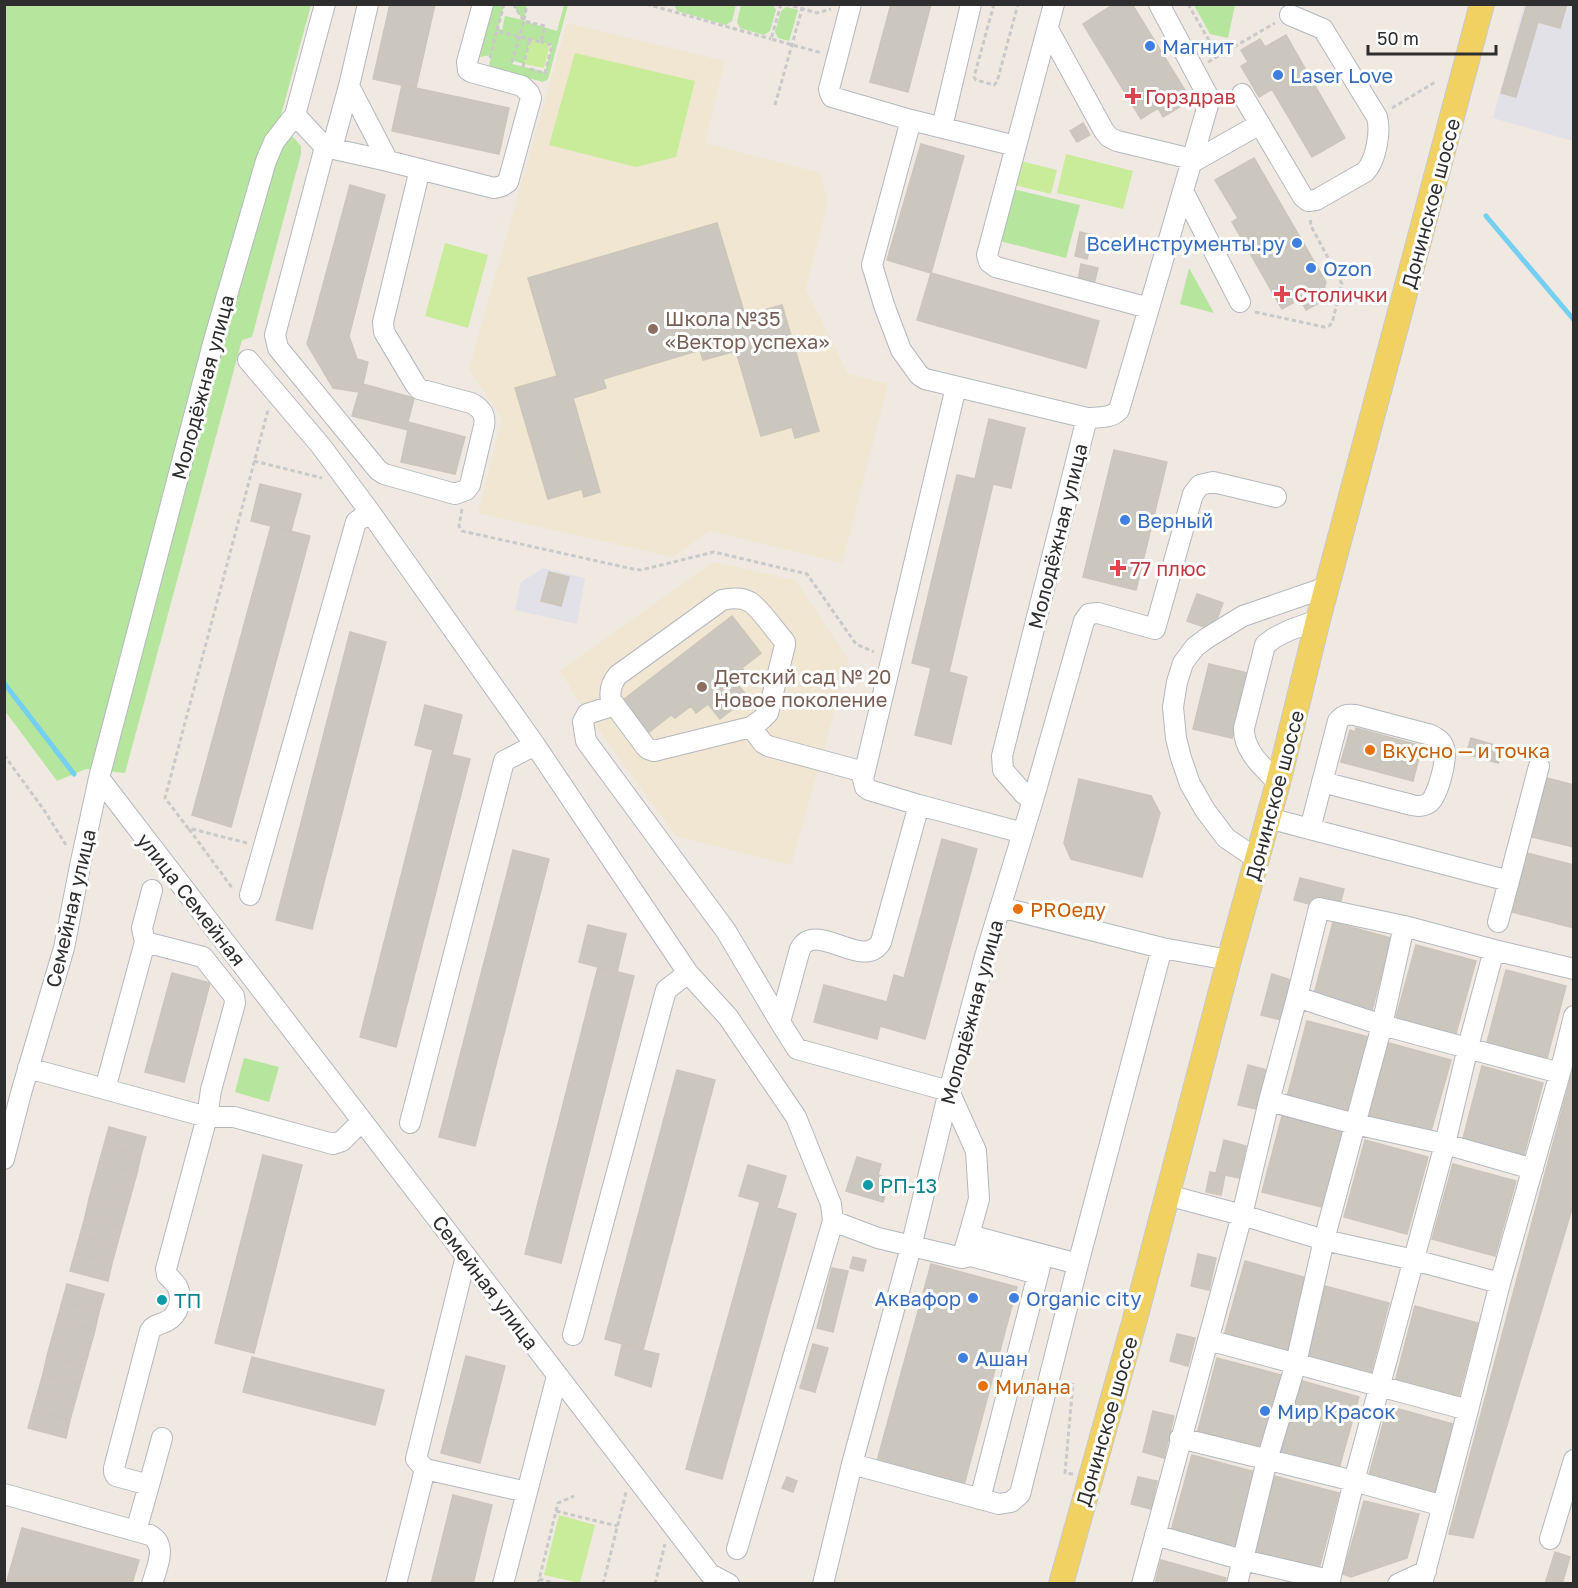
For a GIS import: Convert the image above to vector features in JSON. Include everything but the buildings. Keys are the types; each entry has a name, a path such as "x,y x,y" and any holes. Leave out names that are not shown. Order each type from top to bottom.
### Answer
{"main road":[{"name":"Донинское шоссе","path":"1061,1584 1134,1323 1278,783 1318,620 1478,5"}],"street":[{"name":"Молодёжная улица","path":"99,778 214,340 266,160 274,142 295,115 325,4"},
{"path":"368,4 348,86 275,335 278,348 378,470 384,474 455,494 466,490 470,485 484,426 482,411 479,406 471,402 419,389 384,332 385,312 420,169"},
{"path":"295,115 329,147 494,188 502,186 508,182 511,174 531,98 522,86 468,70 467,62 483,4"},
{"path":"942,127 971,4"},
{"path":"1054,4 987,255 989,262 996,267 1149,308"},
{"path":"911,120 872,264 901,350 920,375 926,379 1087,418 1114,415 1119,410 1209,98 1159,4"},
{"path":"843,6 837,57 829,89 832,97 911,120 1017,146"},
{"path":"1242,93 1303,197 1308,201 1316,200 1371,167 1379,130 1377,117 1323,29 1290,15"},
{"path":"1047,30 1104,131 1117,141 1192,161 1260,124"},
{"path":"348,86 388,161"},
{"path":"1183,191 1240,302"},
{"path":"248,360 321,446 370,512 535,746 688,973 728,1017 796,1117 831,1204 833,1221 737,1549"},
{"path":"956,387 863,783 869,790 1023,833"},
{"name":"Молодёжная улица","path":"823,1584 852,1464 911,1247 984,960 1033,800 1023,794 1003,770 1002,756 1087,418"},
{"path":"1033,800 1084,621 1089,614 1098,613 1155,629 1193,494 1200,485 1213,482 1276,497"},
{"path":"250,895 356,522 370,512"},
{"path":"1257,859 1226,838 1190,784 1180,758 1176,738 1173,707 1177,682 1183,663 1195,647 1207,638 1243,616 1327,587"},
{"path":"731,598 750,602 785,642 768,713 751,727 654,751 650,750 611,700 612,684 618,675 722,600 731,598"},
{"path":"1278,783 1256,759 1246,744 1244,735 1260,659 1265,645 1274,638 1318,620"},
{"path":"615,705 587,714 583,722 586,741 726,931 797,1049 949,1091 976,1151 979,1199 962,1258"},
{"path":"1310,829 1322,782 1338,721 1341,718 1355,715 1431,735 1444,746 1445,758 1435,795 1433,800 1424,806 1322,782"},
{"path":"751,727 763,744 768,746 864,772"},
{"path":"410,1123 504,761 535,746"},
{"path":"1498,922 1539,766"},
{"name":"улица Семейная","path":"99,778 249,973"},
{"name":"Семейная улица","path":"4,1159 28,1068 64,948 99,778"},
{"path":"780,1022 803,943 809,939 817,939 870,952 881,942 919,805"},
{"path":"1268,818 1509,881"},
{"path":"105,1089 145,942 142,928 152,890"},
{"path":"1000,907 1162,948 1229,960"},
{"path":"1142,1584 1242,1215 1319,908 1404,926 1574,969"},
{"path":"1237,1584 1267,1460 1296,1363 1354,1124 1382,1025 1404,926"},
{"path":"145,942 203,957 234,996 235,1003 166,1269 167,1275 179,1293 178,1309 170,1319 153,1327 150,1331 114,1468 116,1476 148,1485"},
{"path":"852,1464 999,1504 1011,1502 1020,1494 1162,948"},
{"path":"1155,1535 1329,1582 1494,950"},
{"path":"229,989 249,973"},
{"name":"Семейная улица","path":"249,973 638,1479 709,1579 729,1584"},
{"path":"573,1335 666,990 688,973"},
{"path":"1297,997 1382,1025 1560,1073"},
{"path":"1398,1584 1424,1577 1500,1283 1574,1016"},
{"path":"28,1068 207,1117 234,1117 333,1144 342,1141 362,1121"},
{"path":"1269,1101 1354,1124 1445,1144 1533,1169"},
{"path":"1167,1195 1324,1240 1414,1260 1500,1283"},
{"path":"833,1221 878,1238 911,1247 962,1258 971,1256 1038,1274"},
{"path":"969,1235 1078,1264"},
{"path":"980,1499 1043,1255"},
{"path":"466,1256 416,1459 425,1469 527,1492"},
{"path":"1208,1340 1468,1410"},
{"path":"503,1584 557,1376"},
{"path":"136,1531 162,1438"},
{"path":"1180,1438 1354,1481 1443,1506"},
{"path":"1551,1539 1574,1460"},
{"path":"396,1584 425,1469"},
{"path":"4,1494 150,1534 157,1539 160,1548 152,1584"}],"path":[{"path":"482,63 490,59 504,4"},
{"path":"513,4 524,21 544,26 541,42"},
{"path":"509,73 527,4"},
{"path":"646,4 837,57"},
{"path":"771,39 781,4"},
{"path":"786,4 817,13 843,6"},
{"path":"994,4 974,77 976,80 994,85 997,82 1018,4"},
{"path":"1188,4 1218,56"},
{"path":"775,105 802,9"},
{"path":"1195,70 1290,15"},
{"path":"497,31 519,37 530,39 552,45 545,73 523,67 530,39"},
{"path":"1377,117 1437,81"},
{"path":"1240,302 1250,311 1324,327 1329,326 1332,322 1342,284 1311,226 1308,201"},
{"path":"250,895 241,899 165,798 254,461 271,400 277,394"},
{"path":"254,461 329,480"},
{"path":"466,490 459,526 462,531 641,570 714,552 807,574 856,644 861,648 891,658"},
{"path":"4,755 44,810 80,866"},
{"path":"188,828 264,848"},
{"path":"603,1584 626,1491 638,1479"},
{"path":"556,1584 539,1581 558,1503 574,1496"},
{"path":"556,1511 617,1526"},
{"path":"655,1584 670,1522"}],"shaded area":[{"path":"1524,5 1573,5 1573,141 1493,118"},
{"name":"Школа №35 «Вектор успеха»","path":"567,23 725,61 705,143 820,173 828,202 806,289 848,374 888,384 842,563 710,531 673,557 478,513 502,419 469,369"},
{"path":"713,562 795,580 849,660 791,865 676,836 587,714 560,671"},
{"path":"543,568 585,578 577,624 515,610 521,582"}],"green space":[{"path":"527,4 524,21 557,31 564,5 568,5 548,79 543,82 489,67 491,55 480,57 492,5 504,5 498,28 502,30 505,16 523,20 513,5","holes":["530,39 552,45 545,72 512,64 514,61 524,64"]},
{"path":"674,4 736,5 732,21 726,25 677,11"},
{"path":"5,5 311,5 281,115 284,127 301,146 301,154 252,337 242,340 125,773 86,769 57,781 5,711"},
{"path":"741,5 773,5 776,10 770,31 764,35 740,28 737,22"},
{"path":"1194,5 1235,5 1228,38 1210,34"},
{"path":"786,7 798,10 789,41 778,38 775,32 781,11"},
{"path":"530,39 550,44 544,68 524,64"},
{"path":"575,53 695,81 676,157 636,167 549,145"},
{"path":"1066,154 1133,171 1123,209 1057,193"},
{"path":"1021,161 1057,170 1051,194 1014,185"},
{"path":"1013,189 1080,205 1066,258 1000,241"},
{"path":"445,243 488,255 468,328 425,316"},
{"path":"1189,268 1214,313 1180,304"},
{"path":"244,1058 279,1067 269,1102 235,1092"},
{"path":"559,1515 595,1525 580,1583 544,1575"}],"waterway":[{"path":"1486,216 1574,320"},
{"path":"4,683 74,774"}],"place":[{"name":"Магнит","path":"1150,46"},
{"name":"Laser Love","path":"1278,75"},
{"name":"Горздрав","path":"1133,96"},
{"name":"ВсеИнструменты.ру","path":"1297,243"},
{"name":"Ozon","path":"1311,268"},
{"name":"Столички","path":"1282,294"},
{"name":"Школа №35 «Вектор успеха»","path":"653,329"},
{"name":"Верный","path":"1125,520"},
{"name":"77 плюс","path":"1118,568"},
{"name":"Детский сад № 20 Новое поколение","path":"702,687"},
{"name":"Вкусно — и точка","path":"1370,750"},
{"name":"PROеду","path":"1018,909"},
{"name":"РП-13","path":"868,1185"},
{"name":"Аквафор","path":"973,1298"},
{"name":"Organic city","path":"1014,1298"},
{"name":"ТП","path":"162,1300"},
{"name":"Ашан","path":"963,1358"},
{"name":"Милана","path":"983,1386"},
{"name":"Мир Красок","path":"1265,1411"}]}
